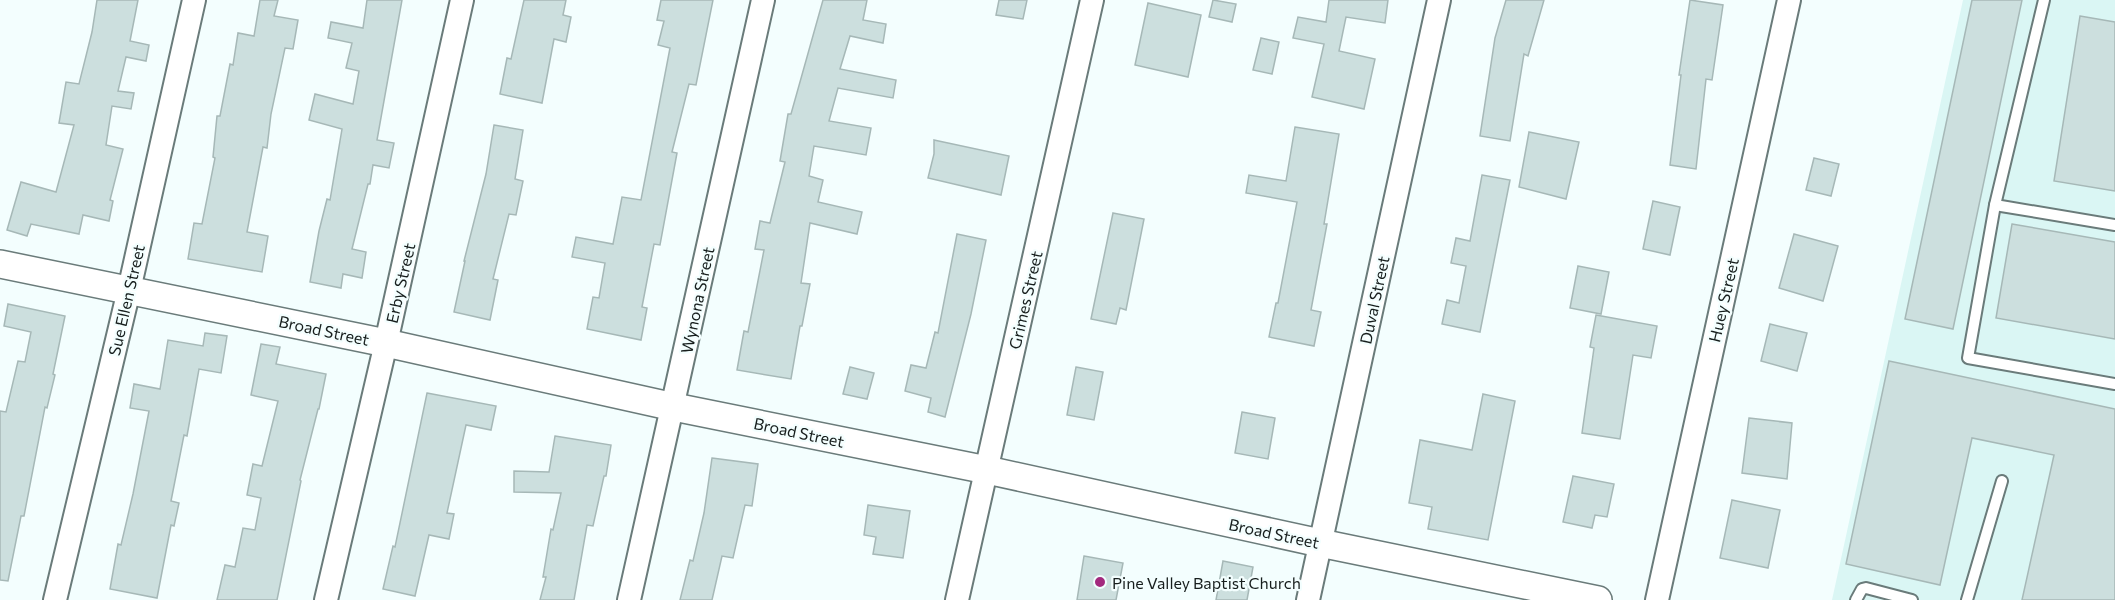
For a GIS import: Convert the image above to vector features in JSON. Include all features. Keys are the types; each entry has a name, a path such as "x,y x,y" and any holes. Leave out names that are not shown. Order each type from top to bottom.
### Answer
{"street":[{"name":"Sue Ellen Street","path":"55,600 129,290 194,0"},
{"name":"Erby Street","path":"326,600 462,0"},
{"name":"Wynona Street","path":"629,600 763,0"},
{"name":"Grimes Street","path":"957,600 1092,0"},
{"name":"Duval Street","path":"1308,600 1438,0"},
{"name":"Huey Street","path":"1657,600 1789,0"},
{"name":"Broad Street","path":"0,264 386,343 1320,543 1598,600"}],"lane":[{"path":"2044,0 1995,205 1968,358 2115,384"},
{"path":"1995,205 2115,225"},
{"path":"1966,600 2002,481"},
{"path":"1856,600 1862,589 1866,588 1912,600"}],"shaded area":[{"path":"1963,0 2115,0 2115,600 1832,600"}],"building":[{"path":"97,0 138,0 130,41 149,45 146,61 126,57 118,91 134,93 131,109 112,106 106,145 123,149 110,200 113,201 109,221 83,215 79,234 31,224 27,236 7,230 21,182 56,192 74,125 59,123 66,82 79,84 92,32"},
{"path":"260,0 278,0 274,16 298,20 293,49 285,48 271,114 267,148 263,147 247,232 268,236 262,272 188,259 194,223 202,224 215,158 213,157 217,116 220,116 230,64 233,65 238,33 254,36"},
{"path":"367,0 402,0 377,140 394,143 389,168 373,165 352,249 366,252 362,278 343,274 341,288 310,282 319,231 327,199 330,200 342,129 309,120 315,94 353,104 359,71 346,68 352,43 328,38 331,22 363,28"},
{"path":"524,0 566,0 563,15 571,17 566,42 554,39 542,103 500,94 507,58 511,59"},
{"path":"661,0 713,0 696,85 689,84 672,152 677,153 660,245 654,244 642,307 647,308 641,340 587,329 593,297 599,298 605,263 572,257 576,237 613,244 622,197 641,200 670,48 658,45 664,21 657,20"},
{"path":"823,0 867,0 863,20 886,24 883,43 850,36 840,69 896,80 893,98 838,88 829,121 871,128 866,155 814,146 809,176 823,180 818,202 862,212 857,234 810,223 801,283 810,284 791,379 737,370 744,331 748,332 764,250 755,249 760,221 770,223 785,162 780,161 788,114 791,114"},
{"path":"999,0 1027,0 1023,19 996,15"},
{"path":"1213,0 1236,4 1232,22 1209,17"},
{"path":"1329,0 1388,0 1385,23 1346,17 1339,51 1375,59 1364,109 1312,97 1324,44 1293,38 1298,17 1326,22"},
{"path":"1506,0 1544,0 1528,56 1524,54 1510,141 1480,136 1495,38"},
{"path":"1690,0 1723,5 1712,80 1706,79 1696,169 1670,165 1681,75 1679,75"},
{"path":"1972,0 2022,0 1953,329 1905,319"},
{"path":"1148,3 1201,15 1188,77 1135,65"},
{"path":"2080,16 2115,22 2115,191 2054,181"},
{"path":"1261,38 1279,42 1272,74 1253,70"},
{"path":"494,125 523,130 515,179 523,181 516,215 509,214 493,279 498,280 490,320 454,312 486,174"},
{"path":"1295,127 1339,134 1324,224 1327,224 1311,310 1321,312 1314,346 1269,337 1276,303 1278,303 1297,202 1246,193 1249,175 1286,181"},
{"path":"1529,132 1579,142 1566,199 1519,187"},
{"path":"934,140 1009,156 1001,195 928,178 934,154"},
{"path":"1814,158 1839,164 1831,196 1806,190"},
{"path":"1482,175 1510,180 1480,332 1442,324 1447,300 1459,303 1466,266 1451,263 1456,238 1470,241"},
{"path":"1653,201 1680,207 1670,255 1643,249"},
{"path":"1113,213 1144,219 1126,310 1120,308 1116,324 1091,319"},
{"path":"2012,224 2115,242 2115,339 1996,318"},
{"path":"957,234 986,240 971,314 945,417 928,412 931,398 905,391 911,365 926,368 935,332 938,333"},
{"path":"1794,234 1838,246 1823,301 1779,288"},
{"path":"1578,266 1609,272 1601,314 1570,308"},
{"path":"8,304 65,316 53,374 55,375 47,408 45,407 24,516 21,516 8,581 0,580 0,411 6,412 18,361 25,362 31,332 4,326"},
{"path":"1596,315 1657,326 1651,358 1633,355 1620,439 1582,433 1594,348 1590,347"},
{"path":"1770,324 1807,333 1797,371 1761,361"},
{"path":"205,333 227,336 221,373 199,369 187,436 184,435 171,501 179,503 174,526 171,525 157,598 110,589 118,544 121,545 133,494 149,411 130,408 134,384 160,389 168,340 203,346"},
{"path":"261,344 280,347 276,364 326,374 300,480 277,600 217,600 225,565 235,567 243,528 255,530 261,498 247,495 253,464 262,466 278,401 251,395"},
{"path":"1889,361 2115,409 2115,600 2022,600 2054,455 1972,438 1940,585 1846,564"},
{"path":"850,367 874,373 867,399 843,394"},
{"path":"1076,367 1103,372 1094,420 1067,415"},
{"path":"427,393 496,406 491,430 466,425 447,513 454,514 449,539 429,535 415,596 383,589 393,546 395,547"},
{"path":"1483,394 1515,401 1488,540 1428,529 1432,507 1409,503 1420,440 1472,450"},
{"path":"1242,412 1275,418 1268,459 1235,453"},
{"path":"1749,418 1792,423 1787,479 1742,473"},
{"path":"555,436 611,445 606,476 604,476 593,526 587,525 574,600 540,600 546,577 543,577 551,529 553,530 561,493 514,492 514,471 549,472"},
{"path":"712,458 758,464 752,506 745,505 733,558 722,556 712,600 680,600 690,560 693,561 704,513"},
{"path":"1573,476 1614,484 1607,517 1595,515 1592,528 1563,522"},
{"path":"1732,500 1780,510 1768,568 1720,558"},
{"path":"868,505 910,511 903,558 873,554 876,537 864,535"},
{"name":"Pine Valley Baptist Church","path":"1084,556 1123,563 1116,600 1077,600"},
{"path":"1223,561 1253,567 1247,600 1216,600"}],"place":[{"name":"Pine Valley Baptist Church","path":"1100,582"}]}
